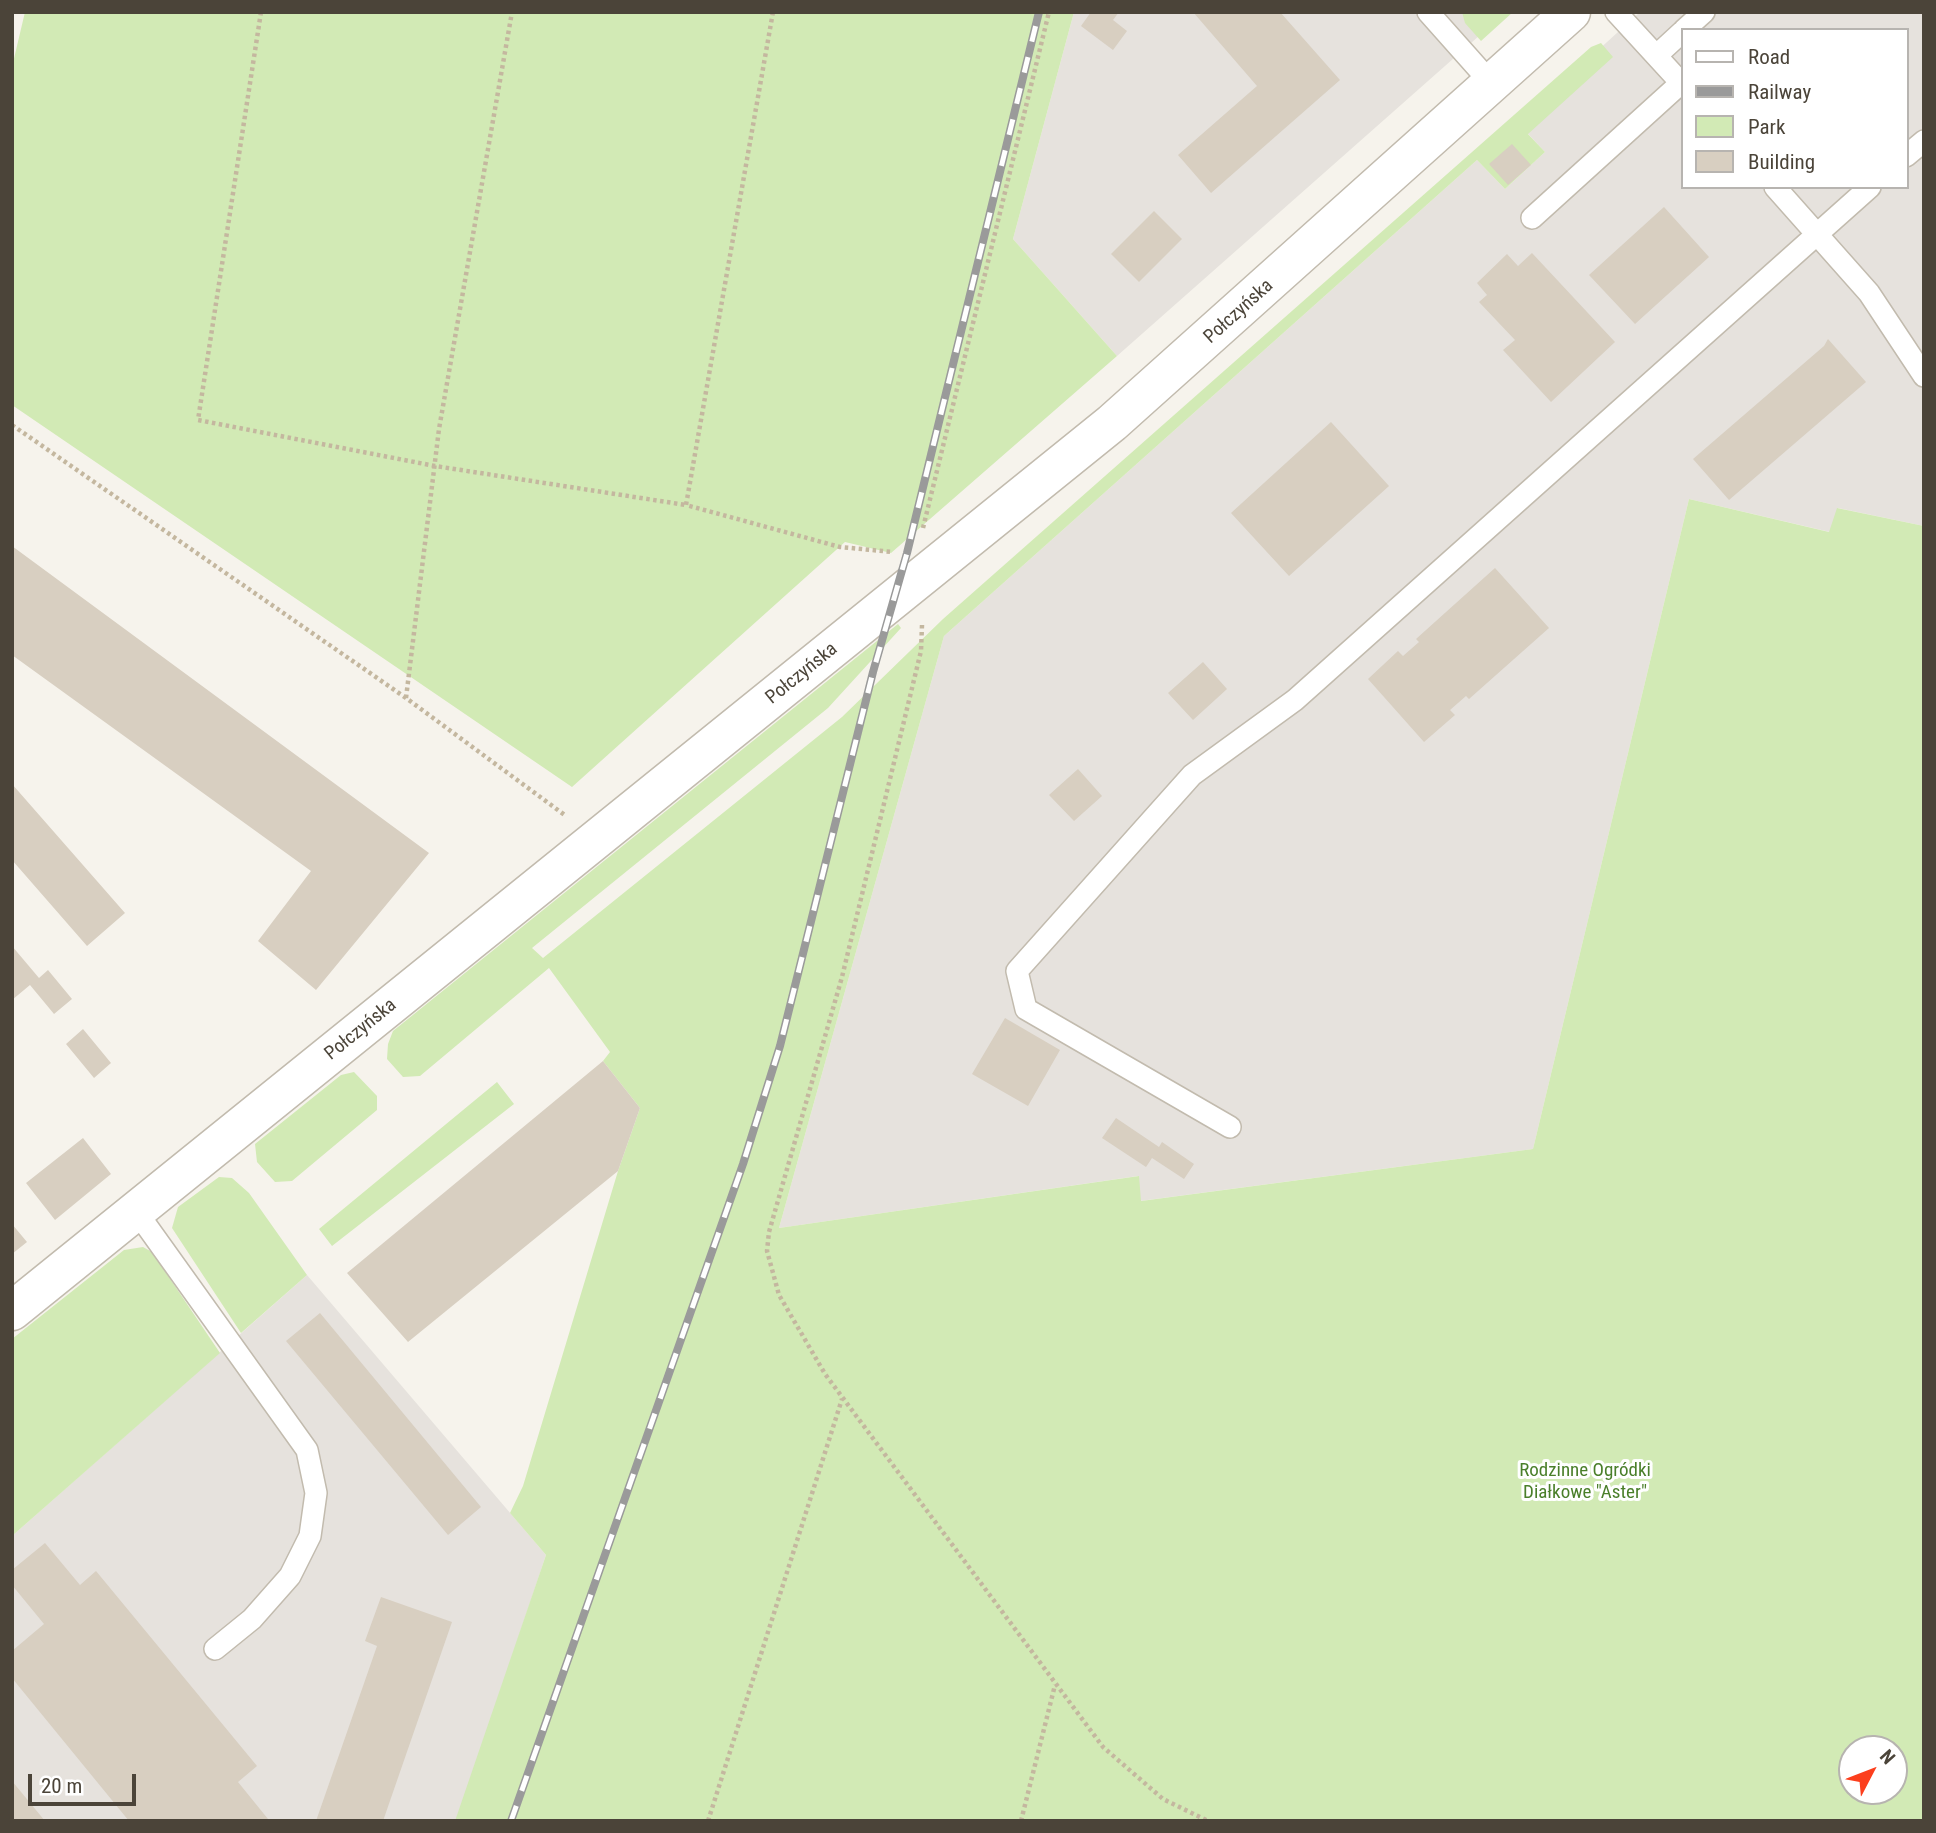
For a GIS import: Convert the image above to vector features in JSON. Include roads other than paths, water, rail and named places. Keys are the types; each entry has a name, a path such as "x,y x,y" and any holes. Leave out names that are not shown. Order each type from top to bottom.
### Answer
{"street":[{"name":"Połczyńska","path":"12,1311 1112,423 1571,12"}],"lane":[{"path":"1429,12 1492,84"},
{"path":"1616,12 1680,81"},
{"path":"1686,28 1704,12"},
{"path":"1657,55 1680,34"},
{"path":"1532,218 1680,85"},
{"path":"1908,154 1924,141"},
{"path":"1777,189 1869,293 1924,376"},
{"path":"1230,1127 1026,1009 1017,971 1192,775 1295,700 1868,189"},
{"path":"136,1211 307,1450 316,1493 310,1535 290,1576 253,1619 215,1648"}],"railway":[{"path":"511,1821 743,1164 780,1046 873,672 907,553 1039,12"}],"park label":[{"name":"Rodzinne Ogródki Diałkowe \"Aster\"","path":"1585,1482"}]}
